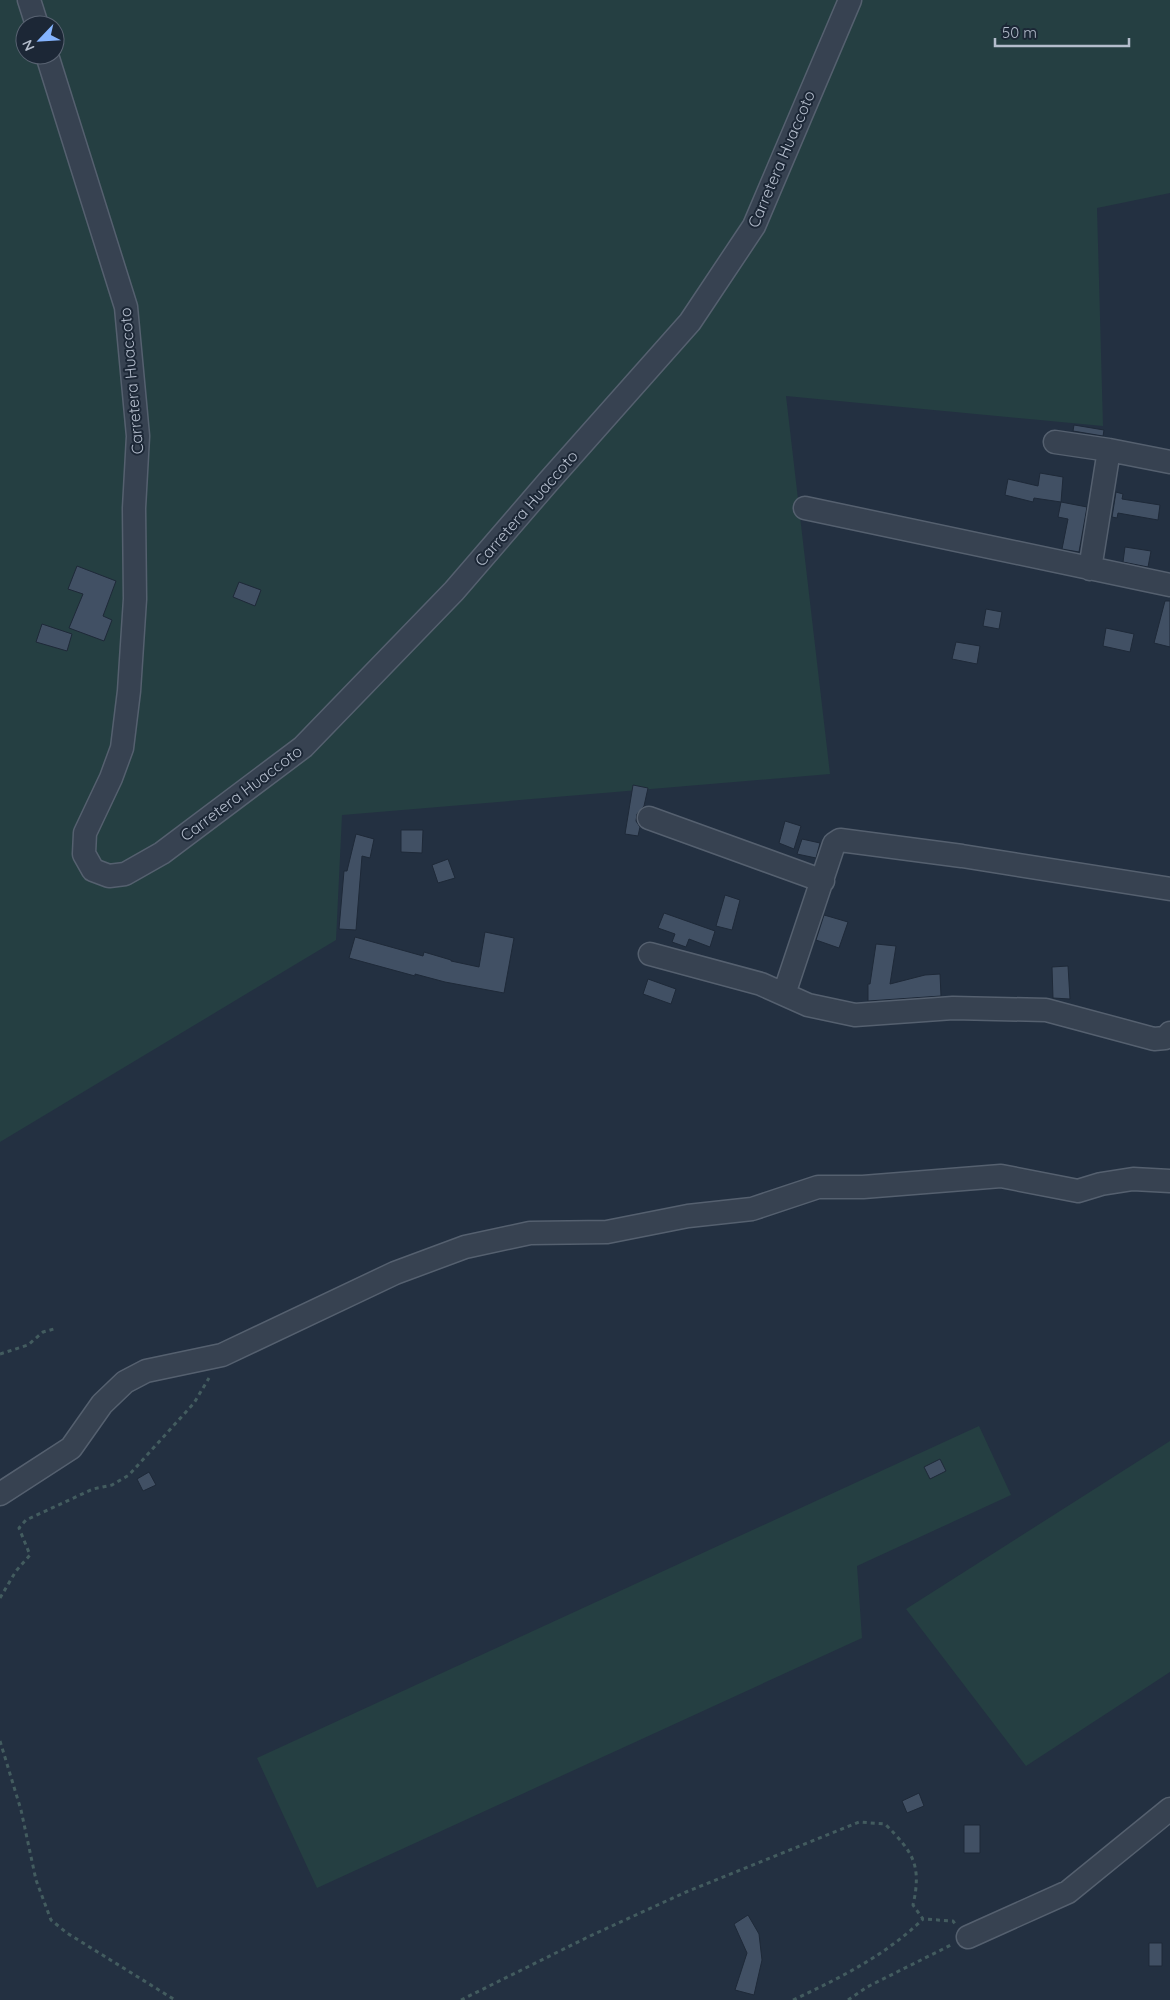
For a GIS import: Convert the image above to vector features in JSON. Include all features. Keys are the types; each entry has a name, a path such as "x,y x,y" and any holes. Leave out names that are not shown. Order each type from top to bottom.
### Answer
{"street":[{"path":"29,0 34,15"},
{"name":"Carretera Huaccoto","path":"50,65 126,307 138,436 134,508 135,599 129,691 122,748 111,778 85,833 84,854 93,870 109,876 125,874 162,853 303,746 454,591 690,322 754,226 850,0"},
{"path":"1055,442 1170,462"},
{"path":"1090,569 1109,450"},
{"path":"805,508 1170,585"},
{"path":"649,818 823,880"},
{"path":"784,994 834,844 840,840 962,856 1170,888"},
{"path":"650,954 761,984 808,1005 855,1015 953,1008 1046,1010 1166,1039"},
{"path":"0,1494 71,1448 102,1404 125,1382 146,1371 222,1355 395,1273 465,1247 530,1234 607,1232 688,1216 752,1209 792,1194 818,1187 863,1187 1001,1176 1078,1191 1101,1184 1133,1179 1170,1181"},
{"path":"968,1937 1068,1892 1170,1809"}],"path":[{"path":"0,1354 28,1345 43,1332 54,1329"},
{"path":"0,1598 16,1571 30,1555 19,1528 26,1520 93,1489 112,1485 129,1475 194,1404 222,1355"},
{"path":"0,1741 21,1810 36,1880 51,1920 67,1933 175,2000"},
{"path":"461,2000 590,1936 686,1892 859,1822 885,1824 902,1842 914,1860 918,1884 913,1905 923,1919"},
{"path":"793,2000 842,1977 904,1938 923,1919 952,1921 968,1937 867,1987 848,2000"}],"green space":[{"path":"0,0 1170,0 1170,193 1097,208 1103,426 786,396 830,774 342,815 336,940 0,1142"},
{"path":"979,1426 1011,1495 857,1566 862,1638 317,1888 257,1758"},
{"path":"1170,1441 1170,1672 1026,1766 906,1609"}],"building":[{"path":"1074,425 1104,430 1103,436 1073,431"},
{"path":"1040,473 1063,477 1061,502 1034,498 1033,502 1005,495 1008,479 1038,486"},
{"path":"1116,492 1123,494 1122,499 1160,505 1158,520 1118,513 1117,518 1112,517"},
{"path":"1061,502 1087,507 1079,552 1062,549 1068,519 1058,517"},
{"path":"1125,547 1151,551 1148,567 1123,562"},
{"path":"77,566 116,581 103,616 112,620 104,641 69,628 83,594 68,589"},
{"path":"239,582 261,590 255,606 233,597"},
{"path":"1165,601 1170,601 1170,647 1154,643"},
{"path":"986,609 1002,612 999,629 983,626"},
{"path":"42,624 72,634 67,651 36,642"},
{"path":"1106,628 1134,634 1130,652 1103,646"},
{"path":"956,642 980,646 977,664 952,659"},
{"path":"633,785 648,788 644,806 637,814 636,821 640,827 638,836 625,834"},
{"path":"785,821 801,826 794,849 779,843"},
{"path":"401,830 423,830 422,853 401,852"},
{"path":"356,834 374,839 370,858 362,856 356,930 339,929 344,871 347,871"},
{"path":"802,839 820,843 816,858 797,854"},
{"path":"448,859 455,878 438,883 432,865"},
{"path":"725,895 740,900 732,930 716,926"},
{"path":"664,913 715,931 710,947 689,939 686,947 672,942 675,934 658,928"},
{"path":"824,915 848,922 839,948 816,940"},
{"path":"485,932 514,938 504,993 445,982 415,974 415,976 349,958 355,937 423,956 424,952 451,961 479,967"},
{"path":"876,944 896,946 890,984 925,975 940,974 941,996 868,1001 868,984 870,984"},
{"path":"1068,966 1070,999 1053,998 1052,967"},
{"path":"648,979 676,989 671,1004 643,994"},
{"path":"940,1459 946,1471 930,1479 924,1467"},
{"path":"149,1472 156,1485 143,1491 137,1479"},
{"path":"919,1793 924,1806 907,1813 902,1801"},
{"path":"964,1825 980,1825 980,1853 964,1853"},
{"path":"748,1915 759,1934 762,1960 754,1995 735,1990 747,1953 734,1924"},
{"path":"1149,1943 1162,1943 1162,1966 1149,1966"}]}
